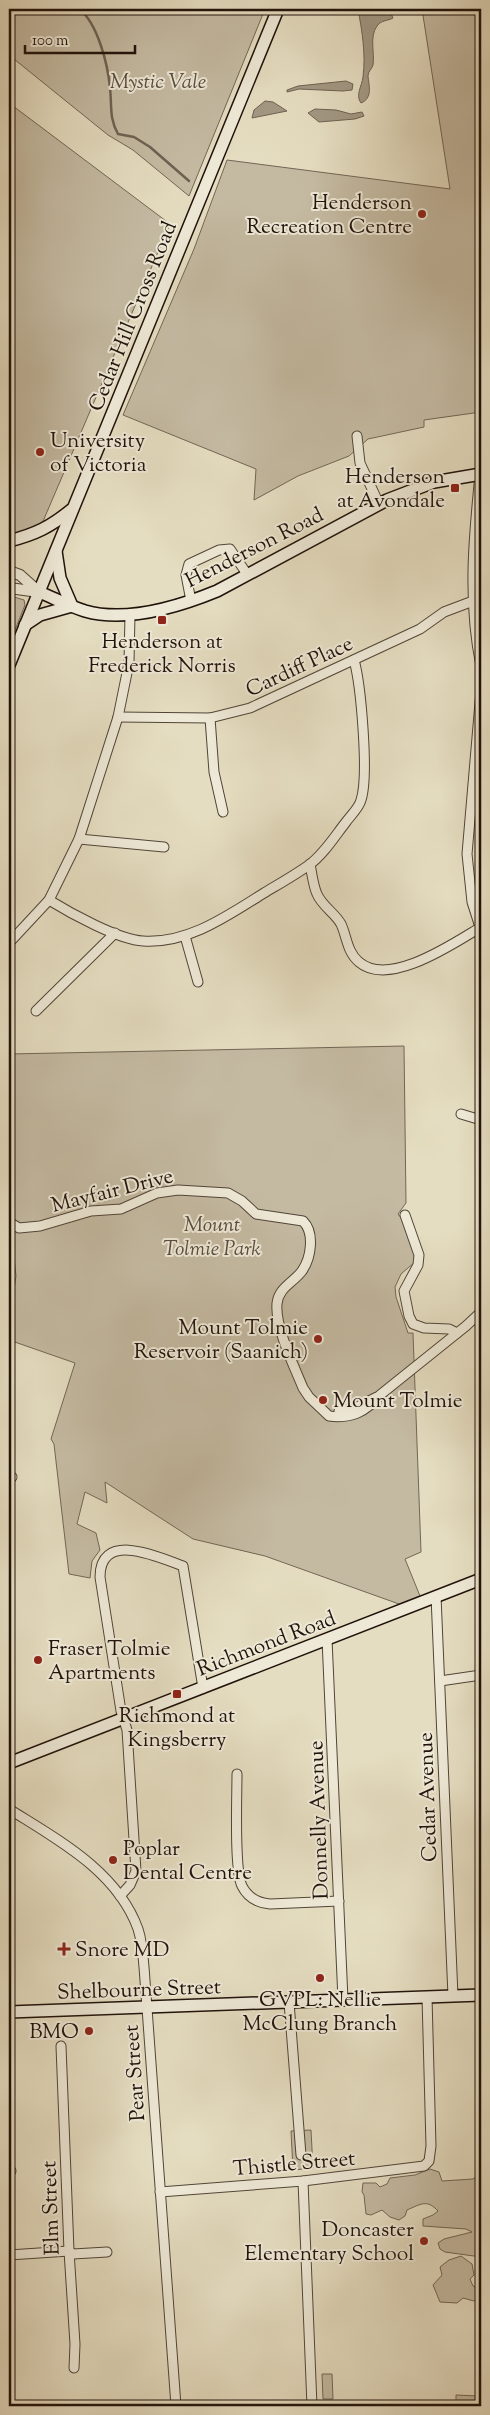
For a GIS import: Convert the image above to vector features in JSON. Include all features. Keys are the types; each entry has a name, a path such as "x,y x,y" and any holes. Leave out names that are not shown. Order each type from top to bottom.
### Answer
{"main road":[{"name":"Cedar Hill Cross Road","path":"9,665 278,9"},
{"name":"Henderson Road","path":"39,592 94,613 130,614 192,602 379,504 412,489 481,471"},
{"path":"9,541 31,536 49,528 73,509"},
{"path":"25,625 40,615 72,606 60,578 56,549"},
{"name":"Richmond Road","path":"9,1763 481,1579"},
{"name":"Shelbourne Street","path":"9,2012 481,1995"}],"street":[{"path":"356,436 360,463 379,504"},
{"path":"481,471 473,542 477,599 474,631 481,666"},
{"path":"192,602 186,575 189,564 219,550 230,549 247,574"},
{"path":"9,571 20,575 39,592"},
{"path":"9,588 39,592"},
{"name":"Cardiff Place","path":"118,718 210,718 231,714 265,703 420,628 444,612 477,599"},
{"path":"9,943 49,900 79,840 118,718 129,663 130,614"},
{"path":"49,900 115,933 140,941 169,940 185,936 225,917 310,864 323,852 361,802 364,779 359,690 354,660"},
{"path":"310,864 317,895 339,921 353,955 358,962 372,968 392,969 431,956 481,927 472,902 467,854 481,691"},
{"path":"210,718 214,772 223,812"},
{"path":"79,840 164,847"},
{"path":"36,1012 115,933"},
{"path":"185,936 198,982"},
{"path":"461,1114 481,1120"},
{"name":"Mayfair Drive","path":"9,1225 19,1228 40,1226 91,1211 121,1208 163,1191 178,1190 228,1193 235,1196 256,1214 303,1221 310,1234 308,1258 302,1271 280,1293 278,1313 303,1388 309,1397 329,1416 353,1416 370,1408 380,1395 481,1312"},
{"path":"405,1215 419,1255 418,1265 404,1291 409,1316 413,1324 424,1328 449,1329 457,1333"},
{"path":"120,1896 130,1885 136,1871 124,1717 100,1577 103,1562 118,1550 152,1554 183,1566 202,1688"},
{"name":"Cedar Avenue","path":"436,1596 453,1996"},
{"name":"Donnelly Avenue","path":"327,1639 343,2000"},
{"path":"440,1681 481,1676"},
{"path":"237,1774 239,1875 246,1893 254,1900 265,1904 339,1901"},
{"name":"Pear Street","path":"9,1809 68,1846 94,1867 120,1896 140,1934 176,2406"},
{"name":"Thistle Street","path":"160,2192 302,2181 417,2168 429,2161 431,2146 427,1997"},
{"path":"289,2002 301,2154"},
{"name":"Elm Street","path":"61,2046 69,2251 75,2344 74,2368"},
{"path":"302,2181 312,2406"},
{"path":"9,2254 69,2251 73,2254 107,2252"}],"green space":[{"name":"Mystic Vale","path":"9,9 265,9 189,196 133,150 108,135 9,55"},
{"name":"Henderson Recreation Centre","path":"422,9 481,9 481,412 424,420 424,427 368,439 349,456 298,476 254,500 256,469 123,415 194,249 227,160 450,189"},
{"path":"9,103 170,224 41,526 9,537"},
{"path":"14,597 24,600 25,605 9,645 9,605"},
{"name":"Mount Tolmie Park","path":"404,1046 406,1203 398,1214 410,1236 415,1262 401,1274 395,1287 396,1297 408,1333 413,1333 421,1552 405,1559 420,1596 399,1604 265,1556 193,1539 105,1482 107,1503 85,1492 77,1524 96,1533 100,1550 92,1561 90,1578 69,1574 54,1444 51,1439 75,1363 9,1340 9,1322 16,1276 13,1248 9,1247 9,1054"},
{"path":"311,2130 313,2168 293,2170 291,2131"},
{"path":"430,2169 439,2172 442,2181 473,2179 481,2173 481,2257 445,2252 440,2249 438,2243 444,2239 472,2232 466,2229 423,2226 423,2219 438,2211 430,2205 424,2204 407,2210 405,2216 399,2220 390,2217 382,2210 371,2215 366,2214 362,2192 363,2183 376,2183 380,2187 387,2184 390,2178 415,2175"},
{"path":"461,2256 472,2264 474,2275 470,2279 473,2286 481,2290 481,2298 474,2301 463,2298 457,2303 440,2302 433,2285 442,2275 440,2267 449,2260"},
{"path":"322,2374 332,2374 333,2399 323,2399"},
{"path":"456,2395 478,2396 477,2406 456,2406"}],"shaded area":[{"path":"358,9 389,9 393,18 380,23 373,35 373,65 368,76 369,95 361,103 359,94 363,77 364,51"},
{"path":"346,81 353,84 352,90 299,89 287,92 287,90 298,86"},
{"path":"265,101 273,102 287,111 252,118 254,110"},
{"path":"315,109 336,110 351,114 362,112 364,116 355,119 319,122 308,113"}],"waterway":[{"path":"79,9 92,24 101,46 109,79 112,117 118,134 134,137 150,147 189,181"}],"place":[{"name":"Henderson Recreation Centre","path":"422,214"},
{"name":"University of Victoria","path":"40,452"},
{"name":"Henderson at Avondale","path":"455,488"},
{"name":"Henderson at Frederick Norris","path":"162,620"},
{"name":"Mount Tolmie Reservoir (Saanich)","path":"318,1339"},
{"name":"Mount Tolmie","path":"323,1400"},
{"name":"Fraser Tolmie Apartments","path":"38,1660"},
{"name":"Richmond at Kingsberry","path":"177,1694"},
{"name":"Poplar Dental Centre","path":"113,1860"},
{"name":"Snore MD","path":"64,1949"},
{"name":"GVPL: Nellie McClung Branch","path":"320,1978"},
{"name":"BMO","path":"89,2031"},
{"name":"Doncaster Elementary School","path":"424,2241"}]}
